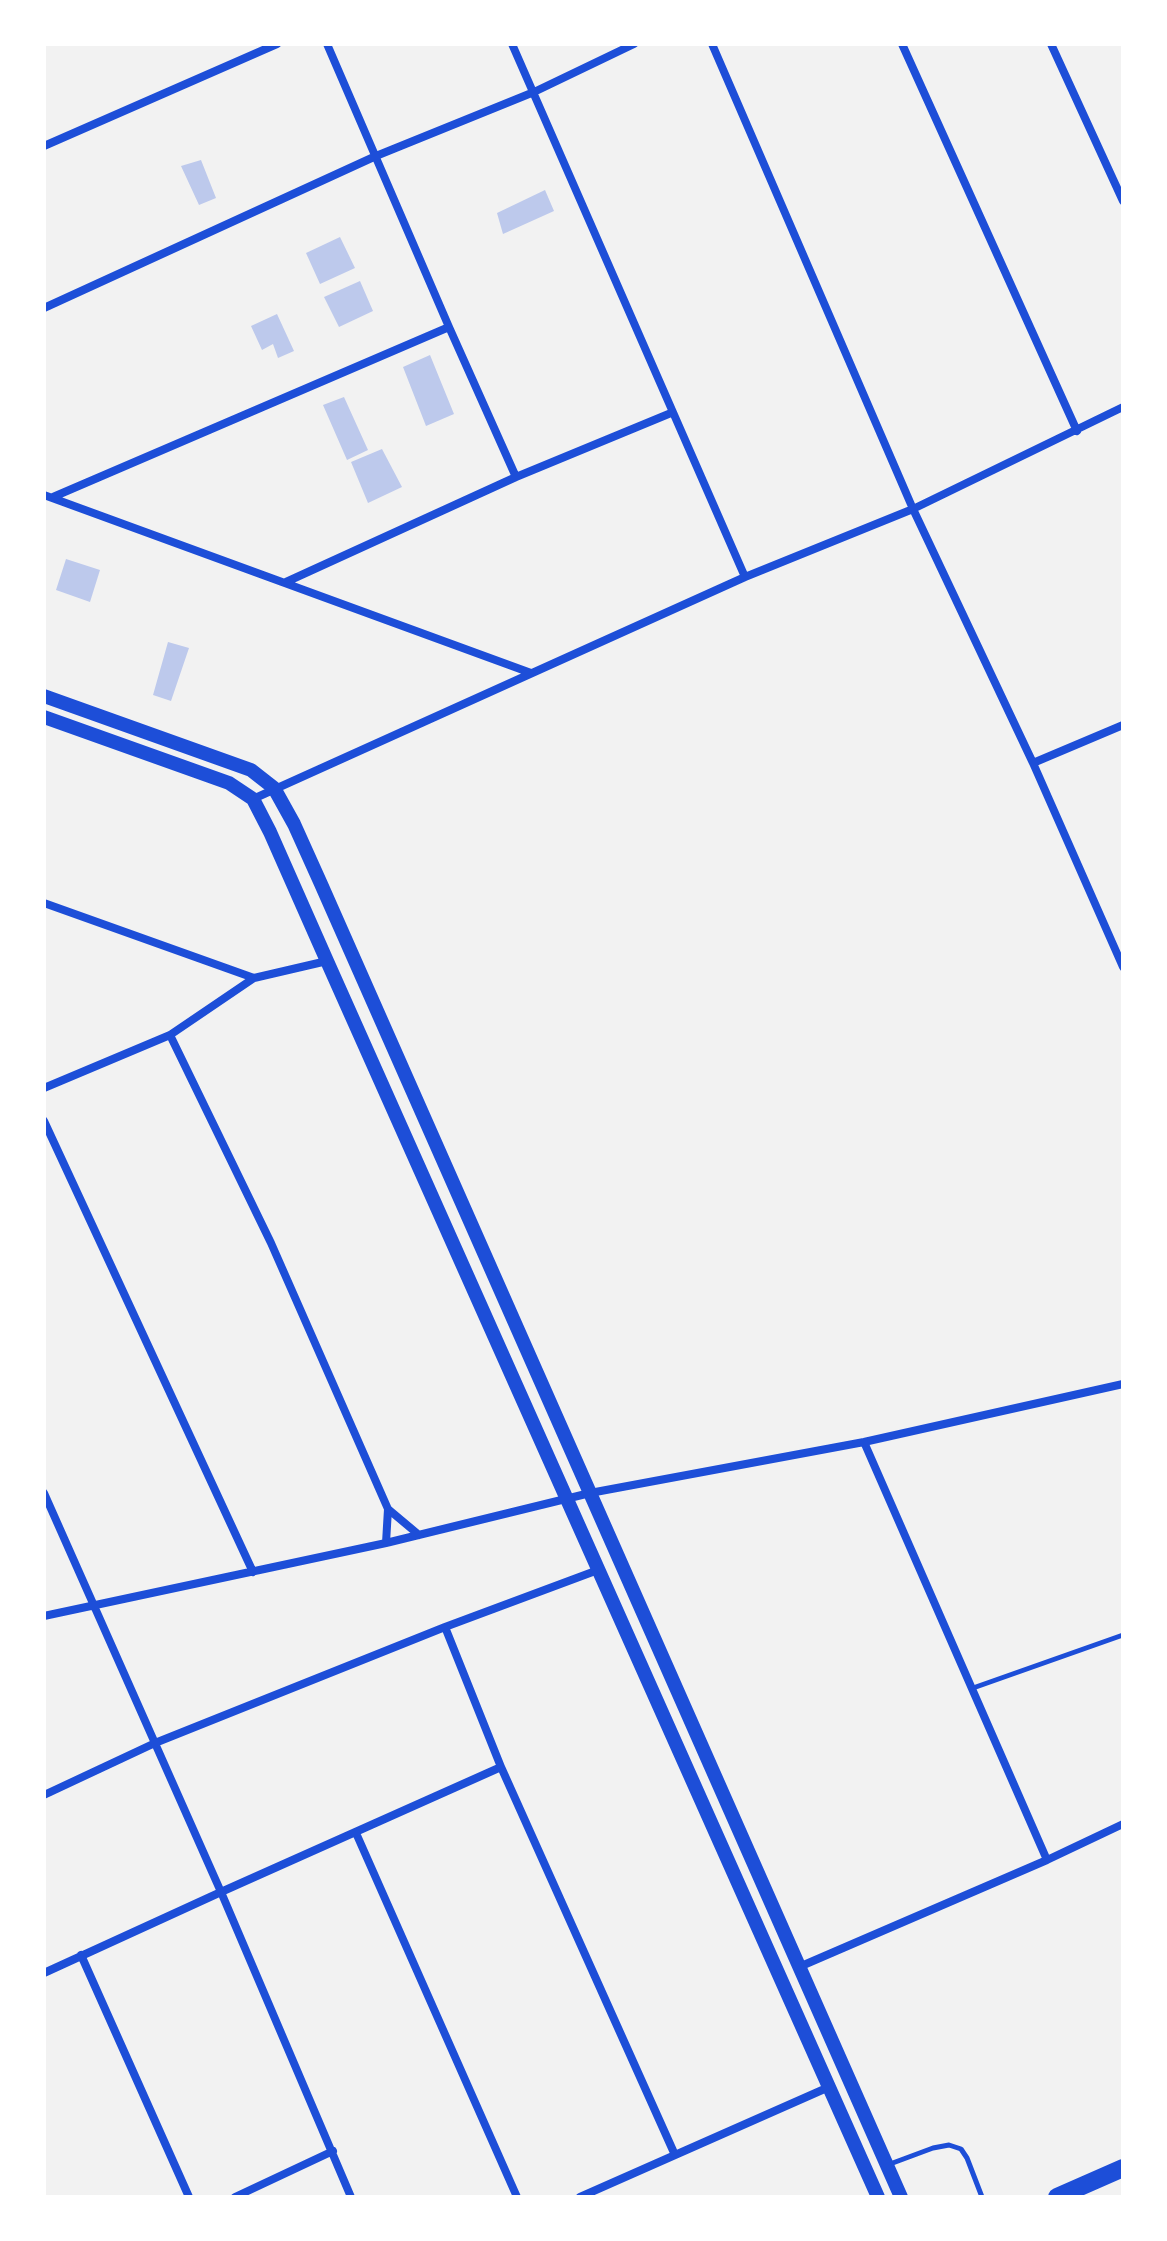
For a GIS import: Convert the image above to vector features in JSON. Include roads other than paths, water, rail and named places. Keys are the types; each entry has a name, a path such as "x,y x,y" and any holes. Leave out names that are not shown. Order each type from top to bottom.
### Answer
{"main road":[{"path":"1057,2197 1123,2168"}],"street":[{"path":"44,146 277,44"},
{"path":"327,44 516,477"},
{"path":"512,44 745,577"},
{"path":"44,308 376,156 534,92 634,44"},
{"path":"712,44 913,509 1033,763 1123,967"},
{"path":"902,44 1077,431"},
{"path":"1051,44 1123,201"},
{"path":"49,496 449,327"},
{"path":"253,799 745,577 913,509 1123,407"},
{"path":"286,582 516,477 671,413"},
{"path":"49,496 531,673"},
{"path":"44,696 251,770 274,788 305,848 901,2197"},
{"path":"44,717 229,783 253,799 878,2197"},
{"path":"1033,763 1123,725"},
{"path":"44,903 254,978"},
{"path":"44,1088 170,1035 254,978 327,961"},
{"path":"170,1035 271,1243 388,1509 419,1535"},
{"path":"44,1121 253,1572"},
{"path":"44,1616 386,1543 590,1493 864,1442 1123,1384"},
{"path":"864,1442 1047,1860"},
{"path":"44,1493 221,1892 351,2197"},
{"path":"386,1543 388,1509"},
{"path":"44,1795 155,1743 445,1627 598,1570"},
{"path":"445,1627 501,1767 675,2155"},
{"path":"44,1973 501,1767"},
{"path":"799,1967 1123,1824"},
{"path":"356,1833 517,2197"},
{"path":"81,1955 189,2197"},
{"path":"580,2197 829,2087"},
{"path":"235,2197 333,2151"}],"lane":[{"path":"972,1688 1123,1635"},
{"path":"887,2165 933,2148 949,2145 961,2149 982,2197"}]}
